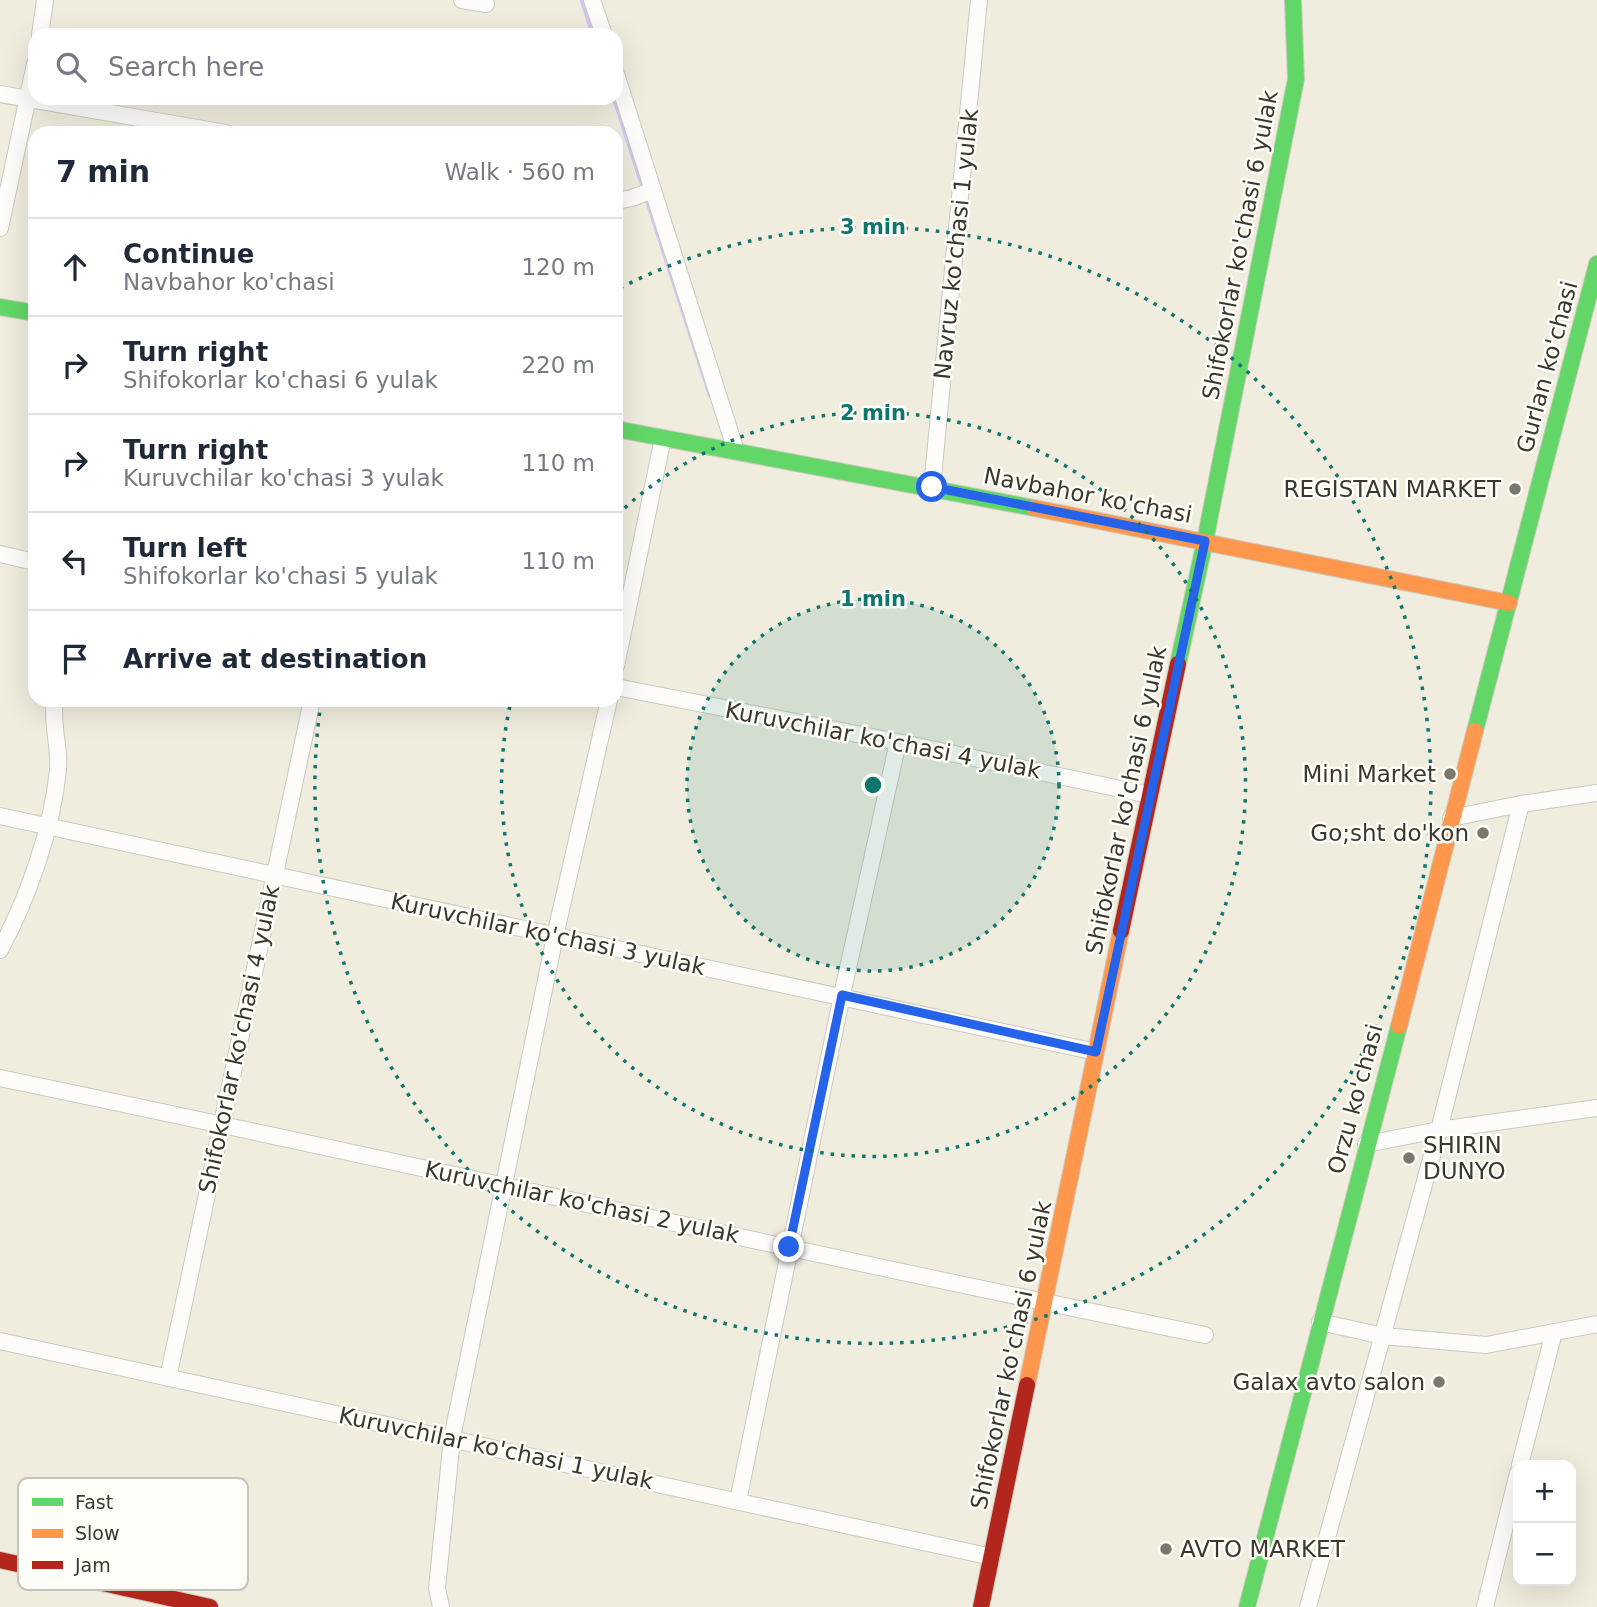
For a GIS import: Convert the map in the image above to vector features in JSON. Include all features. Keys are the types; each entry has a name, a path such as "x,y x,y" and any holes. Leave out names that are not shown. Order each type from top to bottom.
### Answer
{"main road":[{"name":"Shifokorlar ko'chasi 6 yulak","path":"981,1607 1149,795 1205,541 1296,79 1293,0"},
{"name":"Gurlan ko'chasi","path":"1509,603 1597,264"},
{"path":"0,307 28,312"},
{"name":"Navbahor ko'chasi","path":"623,430 932,487 1509,603"},
{"name":"Orzu ko'chasi","path":"1247,1607 1509,603"},
{"path":"0,1560 18,1564"},
{"path":"134,1590 210,1607"}],"street":[{"path":"41,28 46,0"},
{"path":"462,0 486,4"},
{"path":"592,0 602,28"},
{"name":"Navruz ko'chasi 1 yulak","path":"932,487 979,0"},
{"path":"0,94 28,100"},
{"path":"0,228 28,104"},
{"path":"59,105 184,126"},
{"path":"621,105 637,196 736,452"},
{"path":"1578,335 1597,330"},
{"path":"623,632 663,438"},
{"path":"0,554 28,560"},
{"name":"Kuruvchilar ko'chasi 4 yulak","path":"623,688 1149,795"},
{"path":"0,950 19,915 47,826 58,769 55,707"},
{"name":"Shifokorlar ko'chasi 4 yulak","path":"168,1378 310,707"},
{"path":"441,1607 438,1588 452,1438 555,936 607,707"},
{"path":"738,1500 842,995 898,742"},
{"path":"1451,818 1597,793"},
{"path":"1308,1607 1439,1130 1521,804"},
{"name":"Kuruvchilar ko'chasi 3 yulak","path":"0,816 842,995 1096,1052"},
{"name":"Kuruvchilar ko'chasi 2 yulak","path":"0,1078 1205,1335"},
{"path":"1366,1144 1439,1130 1597,1108"},
{"path":"1320,1322 1383,1336 1486,1345 1597,1324"},
{"path":"1521,1460 1554,1332"},
{"name":"Kuruvchilar ko'chasi 1 yulak","path":"0,1341 992,1557"},
{"path":"1485,1607 1513,1493"}],"waterway":[{"path":"582,0 591,28"},
{"path":"616,105 710,395"}],"traffic: fast":[{"path":"1178,664 1205,541 1296,79 1293,0"},
{"path":"1475,731 1597,264"},
{"path":"0,307 28,312"},
{"path":"623,430 1034,508"},
{"path":"1247,1607 1399,1026"}],"traffic: slow":[{"path":"1034,508 1509,603"},
{"path":"1399,1026 1475,731"},
{"path":"1027,1385 1121,931"}],"traffic: jam":[{"path":"1121,931 1178,664"},
{"path":"981,1607 1027,1385"},
{"path":"0,1560 18,1564"},
{"path":"134,1590 210,1607"}],"place":[{"name":"REGISTAN MARKET","path":"1515,489"},
{"name":"Mini Market","path":"1450,774"},
{"name":"Go;sht do'kon","path":"1483,833"},
{"name":"SHIRIN DUNYO","path":"1409,1158"},
{"name":"Galax avto salon","path":"1439,1382"},
{"name":"AVTO MARKET","path":"1166,1549"}],"route":[{"path":"789,1247 842,995 1096,1052 1205,541 932,487"}]}
